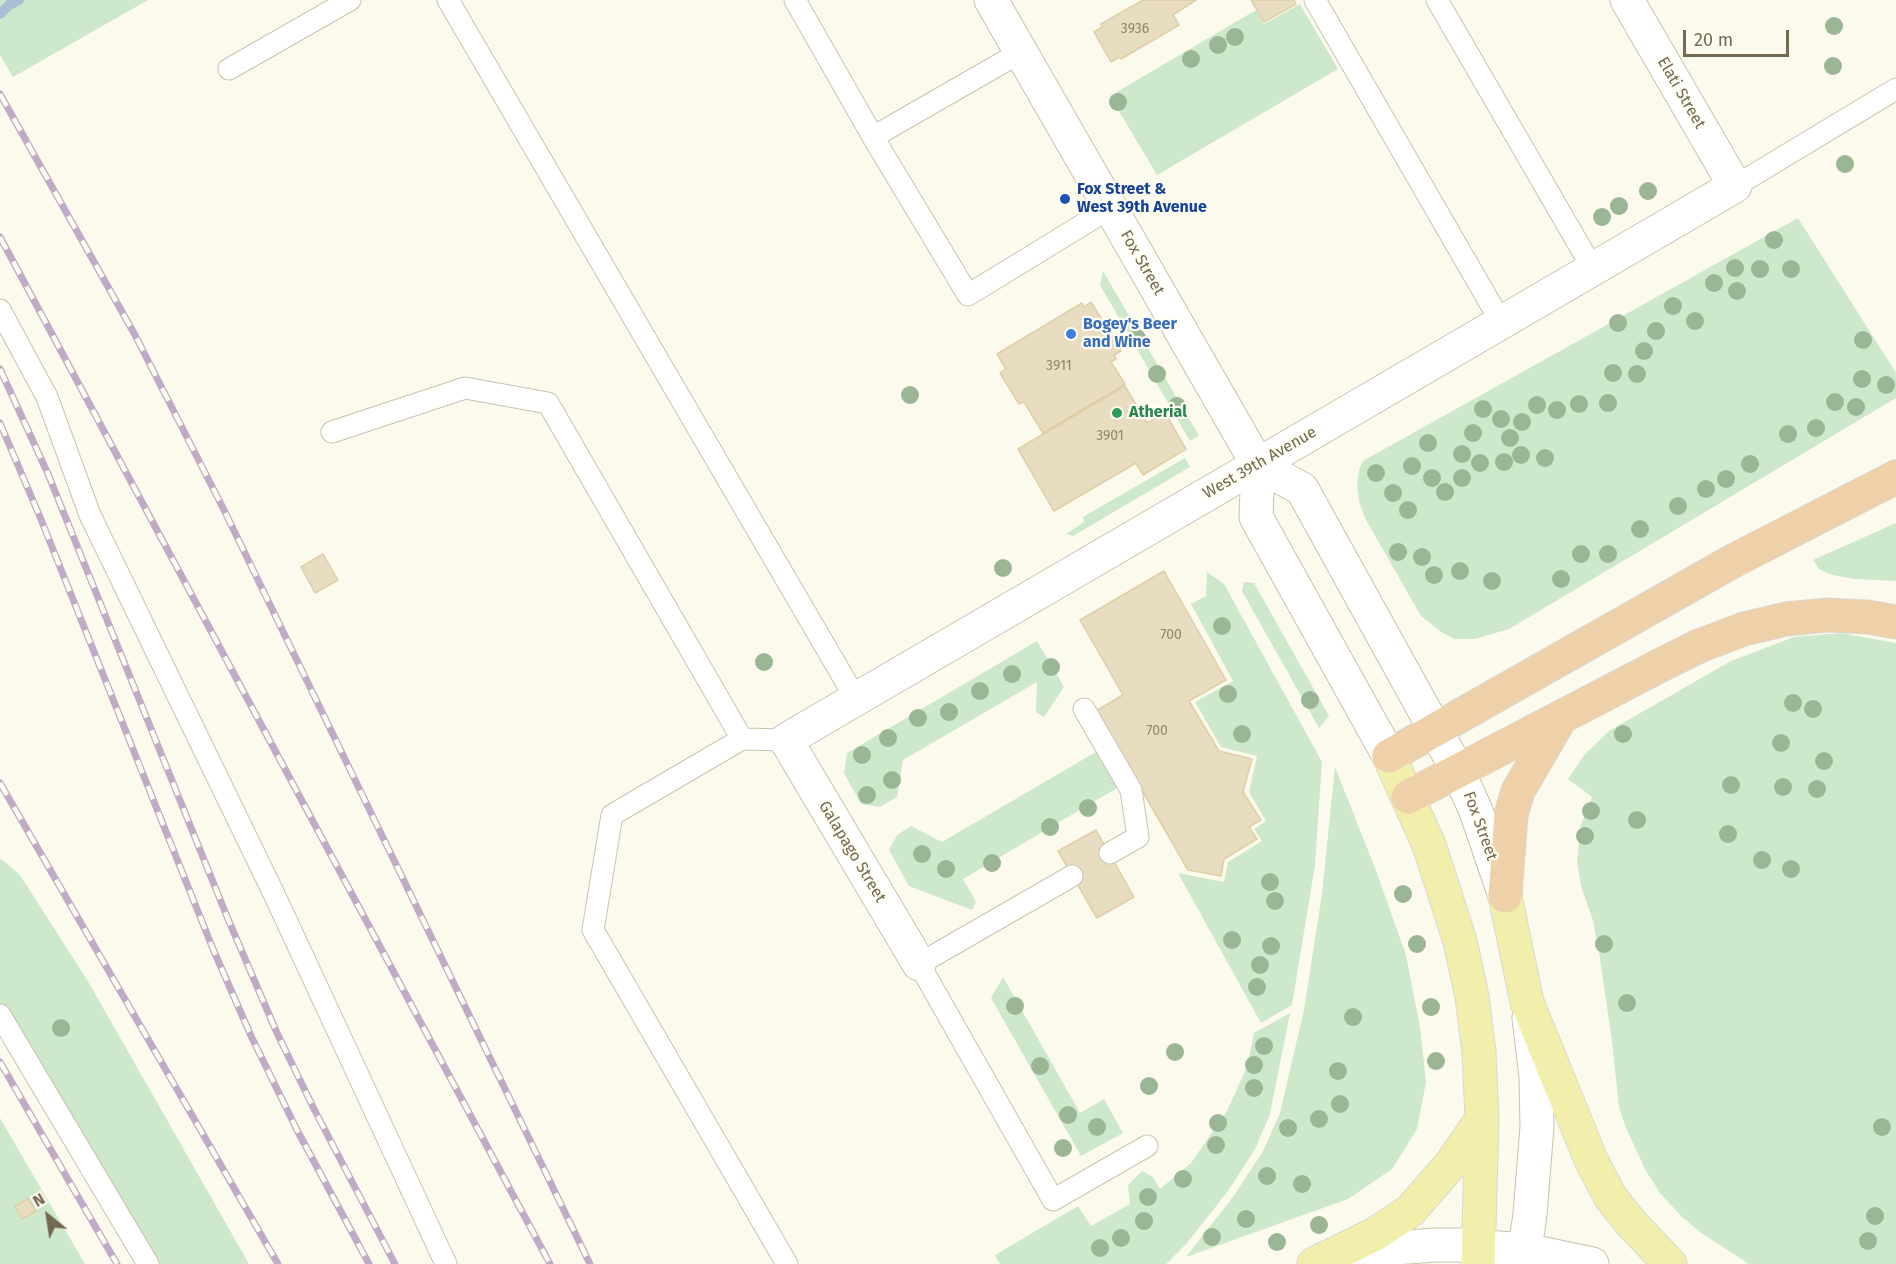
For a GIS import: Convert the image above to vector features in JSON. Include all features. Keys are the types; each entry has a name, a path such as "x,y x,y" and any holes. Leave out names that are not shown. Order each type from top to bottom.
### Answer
{"highway":[{"path":"1389,756 1733,561 1896,477"},
{"path":"1733,561 1896,492"},
{"path":"1408,797 1699,646 1744,629 1786,619 1827,615 1868,616 1896,622"},
{"path":"1505,896 1511,815 1518,791 1561,718"}],"main road":[{"path":"1389,756 1429,845 1460,940 1475,1019 1482,1119 1479,1255"},
{"name":"Fox Street","path":"1505,896 1527,1002"},
{"path":"1527,1002 1592,1160 1611,1198 1670,1264"},
{"path":"1314,1264 1375,1234 1410,1211 1451,1164 1482,1119"}],"street":[{"name":"Fox Street","path":"991,0 1258,465 1302,489 1437,729 1458,771 1476,811 1505,896"},
{"name":"Elati Street","path":"1627,0 1735,186"},
{"name":"West 39th Avenue","path":"786,740 1735,186"},
{"path":"1258,465 1256,517 1389,756"},
{"name":"Galapago Street","path":"786,740 919,964"},
{"name":"Fox Street","path":"1524,1257 1537,1127 1536,1077 1527,1002"},
{"path":"1314,1264 1351,1253 1436,1245 1479,1255 1592,1264"}],"lane":[{"path":"228,69 350,0"},
{"path":"448,0 856,699"},
{"path":"795,0 873,137 968,295 1110,208"},
{"path":"1315,0 1501,322"},
{"path":"1437,0 1593,269"},
{"path":"873,137 1021,52"},
{"path":"1735,186 1896,89"},
{"path":"0,310 46,397 90,515 274,894 446,1264"},
{"path":"333,432 465,388 548,403 742,740"},
{"path":"1084,709 1131,790 1138,837 1110,853"},
{"path":"786,740 742,740 612,815 593,930 787,1264"},
{"path":"1072,876 919,964 1053,1200 1147,1146"},
{"path":"0,1015 148,1264"}],"green space":[{"path":"0,0 148,0 13,77 0,55"},
{"path":"1300,4 1338,69 1157,175 1110,96 1256,10 1264,24"},
{"path":"1798,218 1896,373 1896,398 1509,629 1475,639 1455,639 1441,632 1421,616 1366,520 1359,501 1357,486 1363,461"},
{"path":"1103,271 1199,436 1190,441 1100,285"},
{"path":"1185,458 1190,467 1073,536 1066,534 1084,522 1083,517"},
{"path":"1896,523 1896,581 1855,579 1832,575 1819,569 1813,560"},
{"path":"1207,572 1224,584 1322,762 1315,865 1292,1005 1261,1023 1178,873 1224,882 1228,862 1262,841 1254,829 1266,821 1249,792 1257,756 1221,747 1195,702 1233,681 1191,604 1206,596"},
{"path":"1244,582 1254,583 1329,716 1319,728 1242,591"},
{"path":"1841,633 1896,643 1896,1264 1749,1264 1700,1232 1681,1216 1660,1193 1646,1171 1626,1128 1619,1107 1599,952 1593,921 1581,886 1577,862 1581,825 1592,797 1568,779 1585,754 1609,731 1731,661 1794,637"},
{"path":"1037,641 1064,687 1044,717 1036,712 1037,682 903,760 897,797 880,807 861,804 844,773 847,753"},
{"path":"1101,749 1122,785 963,879 976,902 972,910 909,886 889,850 897,835 911,826 942,842"},
{"path":"1335,767 1406,955 1420,1027 1426,1082 1417,1129 1392,1169 1348,1199 1186,1257 1233,1197 1263,1151 1280,1113 1304,1010 1322,894"},
{"path":"0,858 20,875 89,983 249,1264 149,1264 0,1012"},
{"path":"1003,977 1080,1113 1104,1099 1123,1133 1081,1156 991,998"},
{"path":"1290,1013 1270,1114 1255,1149 1228,1191 1187,1243 1166,1264 1000,1264 995,1255 1078,1206 1091,1226 1130,1204 1128,1185 1142,1171 1153,1177 1160,1189 1191,1163 1227,1111 1247,1067 1254,1033"},
{"path":"0,1118 85,1264 0,1264"}],"building":[{"path":"1143,0 1196,0 1173,15 1179,25 1121,59 1119,57 1111,62 1094,32 1102,27 1101,24"},
{"path":"1251,0 1294,0 1296,4 1264,22"},
{"path":"1091,302 1121,351 1114,355 1116,359 1111,362 1125,384 1043,433 1024,402 1019,404 1000,373 1006,369 997,354 1082,303 1084,307"},
{"path":"1125,386 1147,423 1165,413 1186,449 1143,475 1136,463 1054,511 1018,449"},
{"path":"323,554 338,580 315,593 301,567"},
{"path":"1164,571 1226,680 1189,701 1219,751 1252,759 1243,792 1261,820 1249,827 1257,839 1224,859 1221,876 1188,870 1096,711 1123,695 1080,620"},
{"path":"1096,830 1134,897 1097,918 1058,851"},
{"path":"28,1199 36,1211 22,1219 15,1206"}],"waterway":[{"path":"0,14 9,5 19,0"}],"railway":[{"path":"0,94 135,335 224,510 590,1264"},
{"path":"0,237 550,1264"},
{"path":"0,369 48,474 228,919 277,1033 395,1264"},
{"path":"0,423 213,949 252,1038 297,1130 369,1264"},
{"path":"0,783 278,1264"},
{"path":"0,1062 117,1264"}],"place":[{"name":"Fox Street & West 39th Avenue","path":"1065,199"},
{"name":"Bogey's Beer and Wine","path":"1071,334"},
{"name":"Atherial","path":"1117,413"}]}
